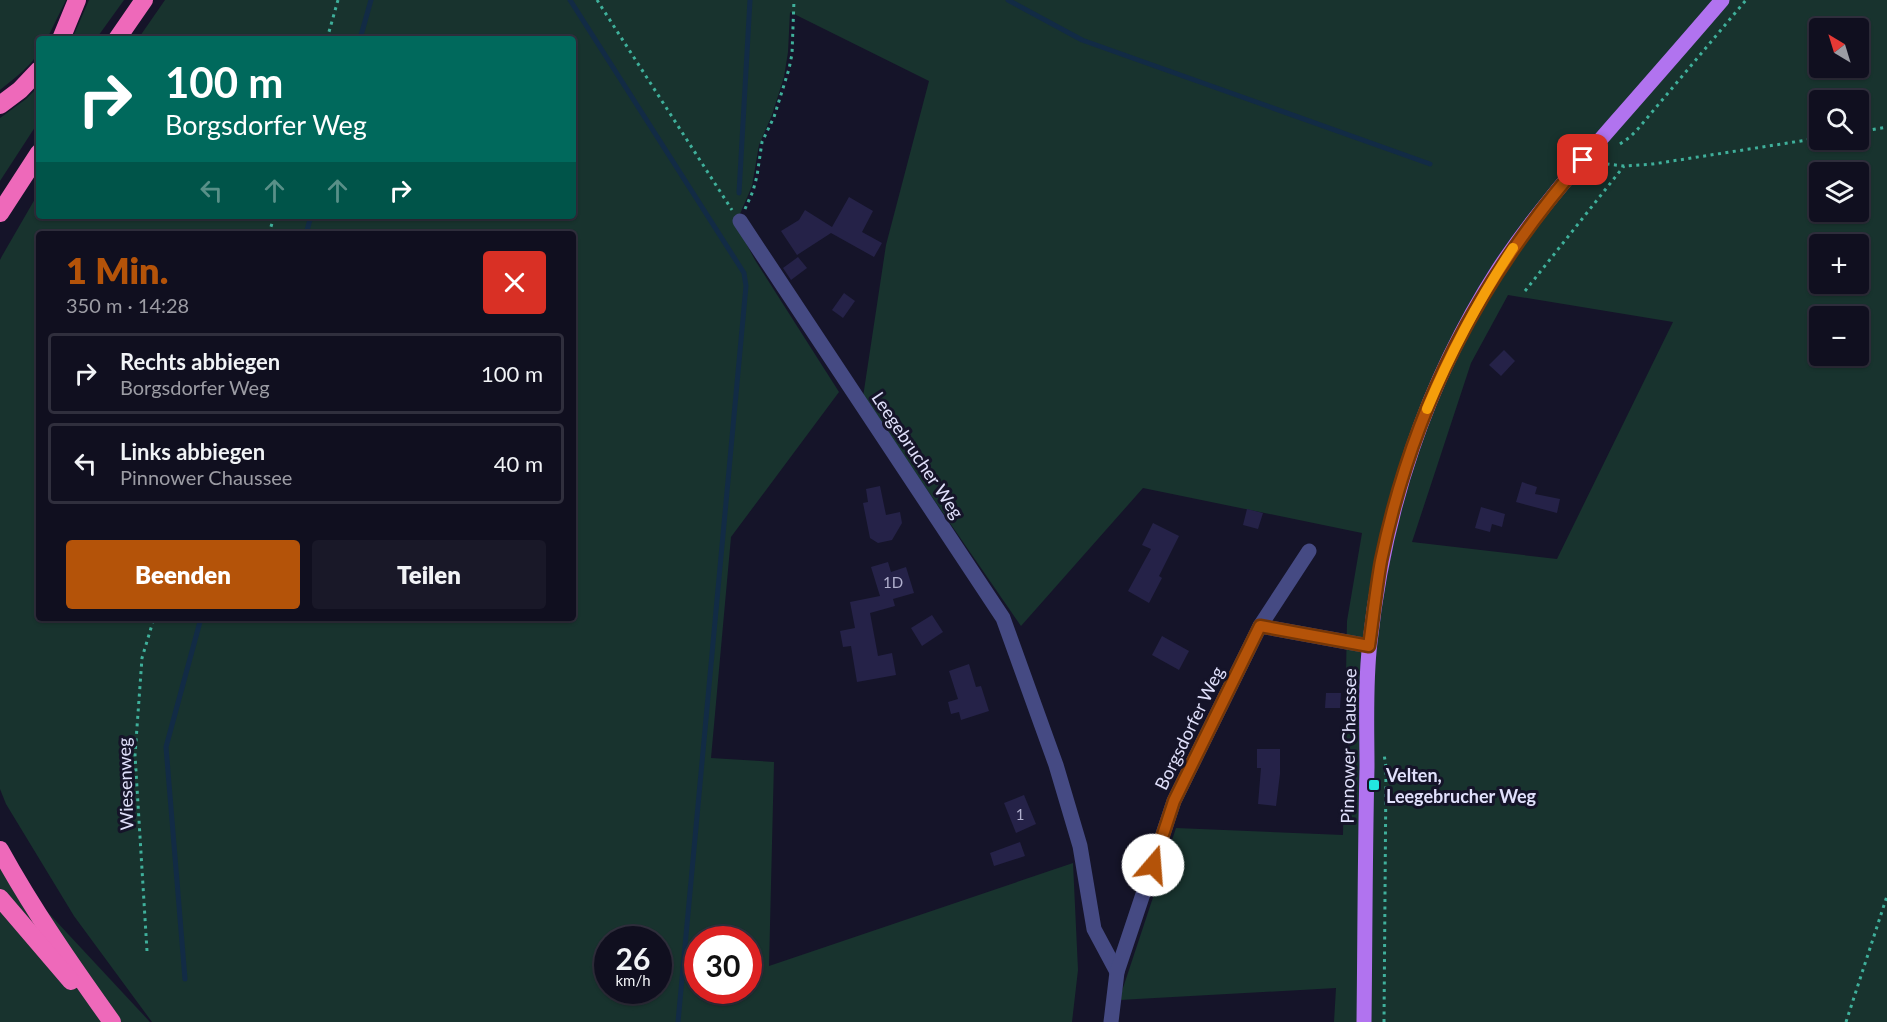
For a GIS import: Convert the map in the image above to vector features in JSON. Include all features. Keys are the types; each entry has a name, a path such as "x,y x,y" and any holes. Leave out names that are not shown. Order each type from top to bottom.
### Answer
{"highway":[{"path":"62,36 77,0"},
{"path":"119,36 144,0"},
{"path":"0,105 20,90 36,73"},
{"path":"0,213 36,158"},
{"path":"0,850 48,930 111,1022"},
{"path":"0,898 111,1022"}],"main road":[{"name":"Pinnower Chaussee","path":"1364,1022 1369,646 1381,563 1397,497 1424,416 1463,331 1498,271 1542,209 1588,165 1722,0"}],"street":[{"name":"Leegebrucher Weg","path":"740,221 1003,618 1056,765 1080,846 1094,929 1117,972"},
{"name":"Borgsdorfer Weg","path":"1111,1022 1117,972 1174,801 1260,626 1309,551"},
{"path":"1260,626 1369,646"}],"path":[{"path":"328,36 338,0"},
{"path":"597,0 740,221"},
{"path":"740,221 753,191 762,142 774,117 789,69 792,54 794,0"},
{"path":"1616,145 1637,130 1746,0"},
{"path":"1869,130 1887,127"},
{"path":"1588,165 1598,163 1624,166 1694,158 1809,140"},
{"path":"1588,165 1598,163 1605,156"},
{"path":"1525,291 1624,166"},
{"name":"Wiesenweg","path":"147,951 135,755 142,658 153,621"},
{"path":"1383,745 1386,767 1384,1022"},
{"path":"1846,1022 1887,896"}],"green space":[{"path":"0,0 66,0 48,36 36,36 36,56 33,60 0,90"},
{"path":"89,0 124,0 98,36 73,36"},
{"path":"165,0 1887,0 1887,1022 1334,1022 1336,988 1119,1000 1176,828 1343,835 1347,621 1362,533 1143,488 1021,626 863,397 886,245 929,81 790,12 784,77 772,115 759,145 752,186 740,214 739,230 755,260 839,392 731,537 711,758 774,762 769,966 1073,863 1078,970 1072,1022 152,1022 74,916 6,804 0,789 0,260 36,197 36,219 576,219 576,36 140,36","holes":["1508,295 1673,322 1557,559 1412,542 1471,363"]},
{"path":"36,89 36,126 0,181 0,118"},
{"path":"0,861 150,1022 0,1022"}],"building":[{"path":"849,197 873,211 862,232 882,243 874,257 831,233 797,255 781,231 799,220 805,210 832,227"},
{"path":"798,257 807,268 791,280 783,268"},
{"path":"844,293 855,301 843,318 832,310"},
{"path":"1504,350 1515,361 1501,376 1489,365"},
{"path":"1522,482 1537,487 1535,494 1560,499 1557,513 1516,502"},
{"path":"880,486 886,515 900,512 902,523 892,540 878,543 870,538 863,503 868,502 866,489"},
{"path":"1481,507 1505,514 1502,527 1492,524 1490,532 1475,528"},
{"path":"1247,509 1263,513 1258,529 1243,525"},
{"path":"1153,523 1179,536 1159,576 1162,578 1149,603 1128,591 1151,549 1142,545"},
{"path":"888,562 891,572 906,567 914,593 893,599 895,606 870,613 878,656 892,653 896,675 857,682 851,646 843,647 840,631 855,628 850,602 880,596 871,567"},
{"path":"932,615 943,632 922,646 911,628"},
{"path":"1162,636 1189,651 1179,670 1152,655"},
{"path":"969,664 976,687 981,686 989,711 961,720 959,712 951,714 948,702 958,699 949,671"},
{"path":"1326,693 1341,693 1340,708 1325,708"},
{"path":"1257,749 1280,749 1276,806 1258,804 1261,768 1257,768"},
{"path":"1024,795 1036,824 1016,833 1004,803"},
{"path":"1020,842 1025,856 994,866 990,853"}],"waterway":[{"path":"361,36 371,0"},
{"path":"570,0 744,273 746,286 678,1022"},
{"path":"739,193 750,0"},
{"path":"1008,0 1082,40 1430,164"},
{"path":"307,231 310,219"},
{"path":"185,979 166,747 200,621"}],"slow traffic":[{"path":"1427,409 1463,331 1513,248"}],"place":[{"name":"Velten, Leegebrucher Weg","path":"1374,785"}],"route":[{"path":"1153,865 1174,801 1260,626 1369,646 1381,563 1397,497 1409,457 1437,384 1478,303 1515,244 1583,160"}]}
